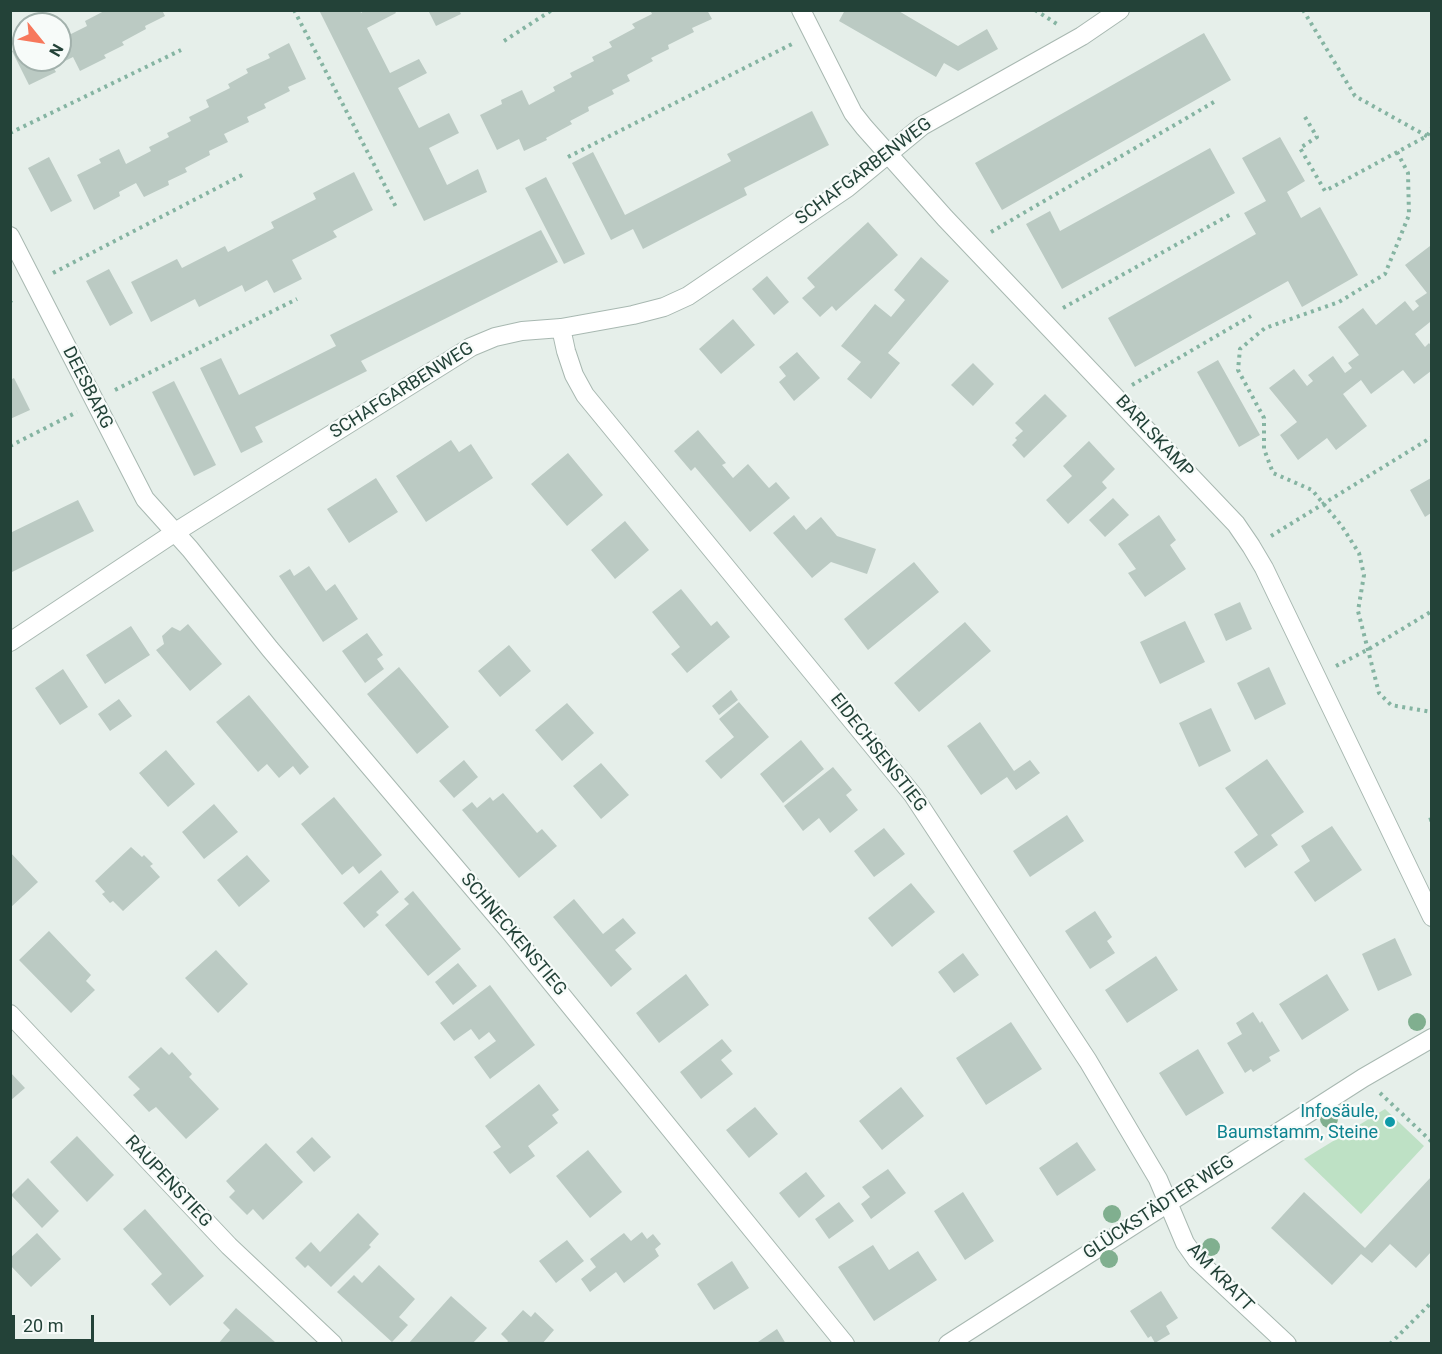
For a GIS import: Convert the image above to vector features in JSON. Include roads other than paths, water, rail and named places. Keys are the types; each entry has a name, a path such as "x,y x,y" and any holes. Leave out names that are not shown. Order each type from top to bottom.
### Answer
{"street":[{"name":"BARLSKAMP","path":"801,10 853,112 888,154 945,218 1241,531 1264,568 1431,916"},
{"name":"SCHAFGARBENWEG","path":"10,642 174,533 471,347 495,336 522,330 561,328 633,315 688,296 847,188 922,126 1065,46 1120,10"},
{"name":"DEESBARG","path":"10,236 137,487 174,533"},
{"name":"EIDECHSENSTIEG","path":"561,328 574,375 585,395 914,795 1088,1060 1158,1179 1167,1202"},
{"name":"SCHNECKENSTIEG","path":"174,533 190,549 270,649 511,933 845,1344"},
{"name":"RAUPENSTIEG","path":"10,1014 229,1246 333,1344"},
{"name":"GLÜCKSTÄDTER WEG","path":"948,1344 1167,1202 1363,1078 1431,1038"},
{"name":"AM KRATT","path":"1167,1202 1185,1243 1197,1260 1287,1344"}],"place":[{"name":"Infosäule, Baumstamm, Steine","path":"1390,1122"}]}
